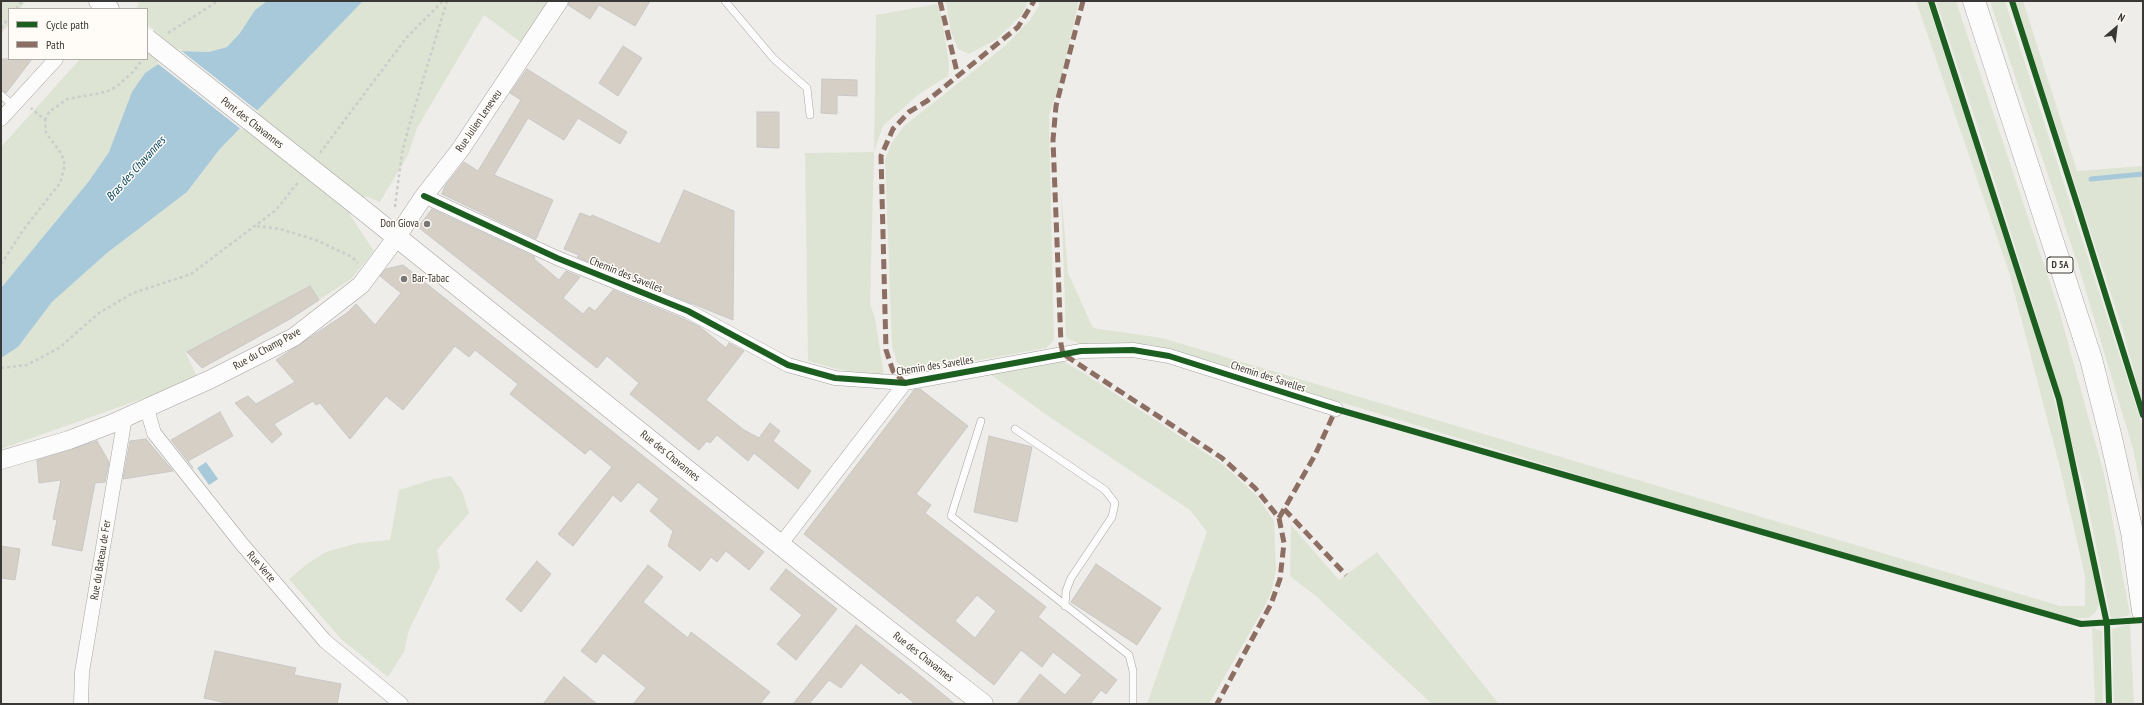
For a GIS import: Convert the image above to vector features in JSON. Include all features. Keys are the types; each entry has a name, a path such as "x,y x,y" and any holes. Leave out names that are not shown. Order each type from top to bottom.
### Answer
{"main road":[{"name":"D 5A","path":"1974,1 2091,359 2132,532 2143,611"},
{"name":"Pont des Chavannes","path":"148,40 358,206"},
{"name":"Rue des Chavannes","path":"358,206 401,230 780,545 983,704"}],"street":[{"name":"Rue Julien Leneveu","path":"401,230 424,196 460,150 559,1"},
{"path":"1,119 55,60"},
{"name":"Chemin des Savelles","path":"424,196 557,258 688,311 788,365 835,378 905,383 1069,353 1132,350 1169,356 1336,409"},
{"name":"Rue du Champ Pave","path":"1,460 69,440 147,409 211,380 294,337 361,285 401,230"},
{"path":"780,545 905,383"},
{"name":"Rue Verte","path":"147,409 154,433 241,543 325,641 401,704"},
{"name":"Rue du Bateau de Fer","path":"80,704 82,672 118,420"}],"lane":[{"path":"725,1 774,58 807,88 810,115"},
{"path":"1,95 17,102"},
{"path":"981,421 951,516 1129,655 1134,671 1133,704"},
{"path":"1015,429 1105,490 1115,503 1112,517 1071,578 1066,591 1065,606"}],"path":[{"path":"167,34 218,1"},
{"path":"318,155 407,37 443,1"},
{"path":"401,230 395,207 402,153 447,1"},
{"path":"1,28 8,19"},
{"path":"1,264 24,229 60,183 65,165 61,153 46,133 45,120 49,112 66,99 106,92 116,87 128,77 142,60"},
{"path":"17,102 45,120"},
{"path":"1,368 26,364 59,348 99,313 133,293 191,274 257,226 276,210 300,179"},
{"path":"257,226 280,229 316,240 352,257 370,274"}],"green space":[{"path":"1,1 26,1 21,8 8,8 8,25 1,34"},
{"path":"136,1 267,1 255,10 240,33 227,47 209,52 178,51 148,25 148,8 136,8 139,4"},
{"path":"363,1 549,1 522,43 484,15 417,128 408,155 380,202 365,196 350,215 374,251 351,279 319,300 309,286 186,353 198,379 1,449 1,358 18,347 52,302 107,253 187,192 219,150"},
{"path":"1028,1 1022,14 997,39 969,54 958,49 951,32 946,2"},
{"path":"1039,1 1079,1 1061,78 1049,116 1054,340 1046,348 919,371 906,371 897,362 892,346 885,160 891,144 904,126 1005,46 1030,20 1039,6"},
{"path":"1916,1 1927,1 2046,367 2084,520 2100,603 2095,613 2088,618 2071,618 1707,514 1153,345 1094,343 1083,345 1066,338 1061,189 1068,273 1093,328 1162,338 2060,606 2085,606 2085,576 2061,472 2009,272"},
{"path":"1936,1 1956,1 2059,310 2104,474 2130,615 2111,619 2084,487 2037,317 1978,128"},
{"path":"1990,1 2005,1 2143,428 2143,498 2133,449 2079,268"},
{"path":"2015,1 2023,1 2077,171 2143,166 2143,406 2123,331"},
{"path":"937,4 941,14 949,63 948,76 919,94 883,126 874,152 876,15"},
{"path":"148,54 162,62 120,125 109,152 89,181 1,288 1,172 3,170 1,168 1,147 79,60 148,60"},
{"path":"874,152 870,304 875,318 884,376 837,369 808,361 805,153"},
{"path":"1059,359 1082,372 1221,463 1257,496 1274,521 1276,569 1271,593 1209,704 1147,704 1207,532 1190,510 1051,418 987,372"},
{"path":"451,476 462,491 469,513 437,550 440,567 409,630 404,652 388,677 341,639 289,579 307,564 326,552 358,543 390,540 399,490 434,479"},
{"path":"1291,525 1339,580 1377,552 1499,704 1432,704 1317,597 1290,576"},
{"path":"2130,624 2134,704 2114,704 2112,629"},
{"path":"2092,628 2102,631 2103,704 2095,704"}],"water":[{"name":"Bras des Chavannes","path":"267,1 363,1 219,150 187,192 107,253 52,302 18,347 1,358 1,288 89,181 109,152 132,92 145,73 178,51 209,52 227,47 240,33 255,10"},
{"path":"206,462 218,479 209,485 197,468"}],"pier":[{"path":"179,49 259,112 242,130 157,63"}],"building":[{"path":"569,1 650,1 635,26 599,5 590,19 568,5"},
{"path":"623,46 642,58 618,96 599,83"},
{"path":"1,59 31,60 6,93 1,90"},
{"path":"527,69 627,132 620,144 578,118 564,140 528,118 494,175 553,200 536,239 442,194 445,186 464,162 478,171 521,100 510,93"},
{"path":"822,79 857,80 857,96 837,95 837,114 821,113"},
{"path":"757,112 779,112 779,148 757,147"},
{"path":"684,190 734,211 733,320 624,276 625,274 593,261 591,263 577,257 579,255 564,249 580,213 591,217 592,215 660,244"},
{"path":"432,209 535,257 534,259 559,280 566,271 580,277 563,298 583,314 589,307 595,311 613,290 700,327 726,348 729,343 744,351 706,400 744,430 759,438 770,423 780,431 773,441 811,471 798,489 754,453 748,461 717,435 710,443 707,441 699,450 630,394 639,383 607,356 597,368 418,227"},
{"path":"403,265 764,552 749,570 726,551 717,562 711,557 700,571 668,546 673,531 650,511 659,499 638,482 621,502 613,495 573,546 558,534 612,467 590,449 585,454 510,394 518,384 475,350 469,357 455,346 403,410 386,396 350,439 320,403 316,405 313,401 274,424 282,434 272,443 235,403 248,396 256,404 295,382 276,360 347,313 356,304 375,325 401,293 380,276 386,269"},
{"path":"310,286 319,300 290,319 202,368 187,352"},
{"path":"920,389 968,426 916,494 931,505 925,513 1046,607 1038,617 1117,680 1106,694 1101,690 1090,704 1017,704 1040,674 1065,695 1082,675 1053,652 1042,667 1021,650 994,685 804,534 914,390","holes":["977,595 996,611 975,638 955,621"]},
{"path":"220,412 233,436 188,461 193,468 171,440"},
{"path":"989,436 1032,447 1017,522 974,512"},
{"path":"146,439 173,471 123,479 130,441"},
{"path":"97,441 109,462 105,482 95,483 82,551 52,545 57,520 53,519 61,480 39,483 37,460"},
{"path":"1,546 20,549 15,580 1,578"},
{"path":"537,561 551,574 521,612 506,599"},
{"path":"1096,564 1161,608 1137,645 1071,602"},
{"path":"648,565 663,577 643,602 688,638 691,632 770,692 760,704 633,704 646,688 603,653 596,663 581,651"},
{"path":"786,569 837,609 796,660 777,644 802,615 770,589"},
{"path":"856,625 955,704 915,704 901,692 899,694 861,663 841,688 829,680 809,704 793,704"},
{"path":"215,651 296,668 294,675 341,684 337,704 231,704 204,698"},
{"path":"564,677 597,704 543,704"}],"waterway":[{"path":"2091,179 2143,174"}],"marked path":[{"path":"940,1 958,76"},
{"path":"905,383 893,371 886,350 881,156 893,129 909,112 927,101 1018,27 1034,1"},
{"path":"1083,1 1056,106 1053,140 1061,344 1063,354 1222,458 1255,488 1279,518 1284,543 1280,579 1271,604 1217,704"},
{"path":"1279,518 1315,455 1336,409 1339,410"},
{"path":"1284,509 1346,575"}],"cycle path":[{"path":"1931,1 2059,399 2107,624 2109,704"},
{"path":"2012,1 2143,415"},
{"path":"424,196 557,258 688,311 788,365 835,378 905,383 1081,351 1133,350 1169,356 1336,409 2081,624 2143,620"}],"place":[{"name":"Don Giova","path":"427,224"},
{"name":"Bar-Tabac","path":"404,279"}]}
